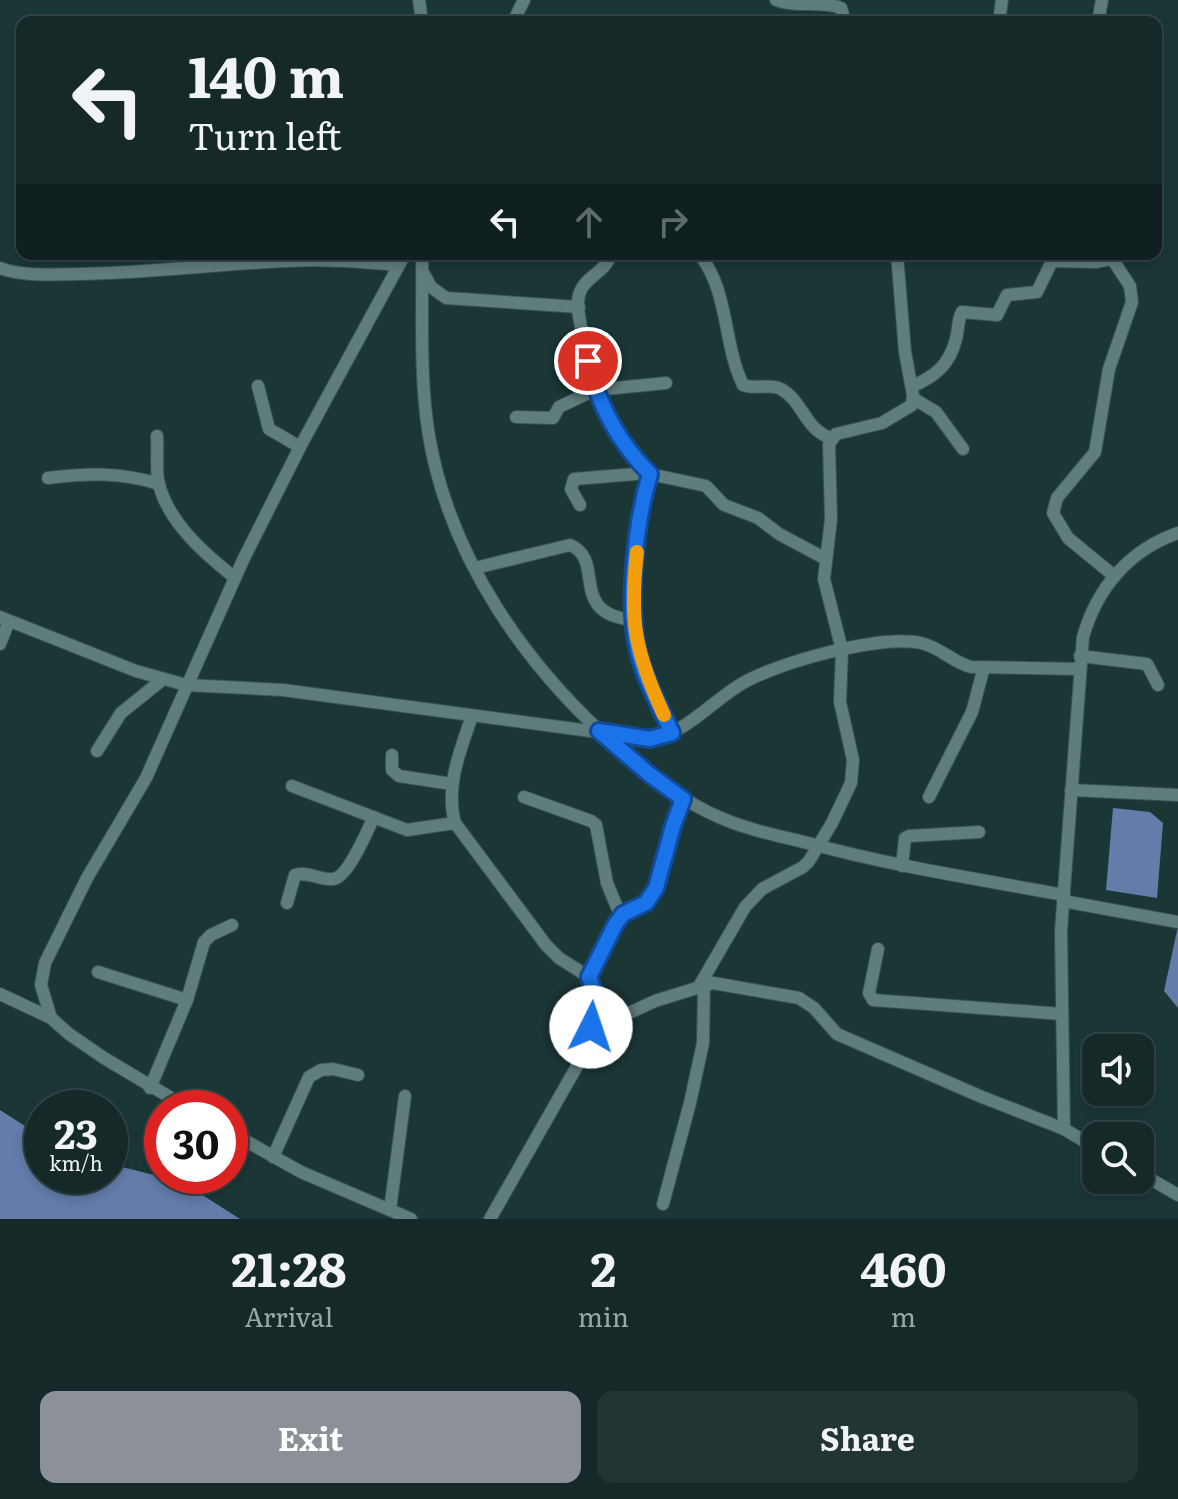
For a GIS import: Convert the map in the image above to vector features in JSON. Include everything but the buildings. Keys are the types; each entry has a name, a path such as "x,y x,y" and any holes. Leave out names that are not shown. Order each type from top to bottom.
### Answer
{"street":[{"path":"776,0 790,4 834,5 841,8 843,16"},
{"path":"0,268 19,273 127,273 289,261 402,260 300,447 235,578 146,778 87,878 45,963 41,985 51,1018"},
{"path":"422,260 422,346 429,435 440,485 475,568 518,641 599,731 683,799 722,818 817,846 902,866 1178,922"},
{"path":"608,260 605,268 581,289 579,307 595,390 611,424 649,474 636,557 634,620 644,671 672,733"},
{"path":"704,260 720,299 743,385 781,389 789,395 815,431 831,438"},
{"path":"831,438 844,430 890,420 909,409 913,393 905,352 897,260"},
{"path":"913,393 944,365 956,339 962,312 997,315 1007,295 1037,292 1052,261 1100,260"},
{"path":"1113,260 1130,286 1132,302 1109,369 1095,452 1057,498 1053,513 1068,538 1113,575"},
{"path":"423,272 431,287 446,298 579,307"},
{"path":"516,417 553,418 559,407 595,390 666,383"},
{"path":"258,386 269,429 300,447"},
{"path":"913,393 936,412 963,449"},
{"path":"157,436 159,484 185,531 203,552 235,578"},
{"path":"663,1204 703,1043 701,987 745,907 762,889 803,867 832,823 851,783 854,768 842,716 842,650 825,590 831,519 831,438"},
{"path":"48,478 101,474 137,477 159,484"},
{"path":"580,505 571,489 574,479 649,474 706,486 724,505 758,518 779,534 826,559"},
{"path":"1064,1129 1063,898 1079,662 1089,617 1113,575 1140,551 1178,533"},
{"path":"475,568 570,545 582,554 599,608 608,615 634,620"},
{"path":"0,644 5,619 162,680 186,685 283,690 650,739 672,733 756,675 842,650 889,643 919,642 933,646 953,661 971,667 1079,662 1147,664 1158,685"},
{"path":"929,797 972,712 984,667"},
{"path":"97,751 121,713 162,680"},
{"path":"472,716 452,784 451,811 455,823 546,945 559,958 589,977 595,995 589,1045"},
{"path":"392,755 392,770 399,776 452,784"},
{"path":"292,786 407,830 455,823"},
{"path":"1071,790 1178,795"},
{"path":"524,797 596,825 607,883 621,917"},
{"path":"589,977 621,917 646,903 656,888 683,799"},
{"path":"287,903 295,875 304,873 333,879 344,874 374,817"},
{"path":"902,866 905,838 909,836 979,832"},
{"path":"150,1088 187,1000 204,942 232,925"},
{"path":"878,949 869,993 873,1000 1062,1014"},
{"path":"98,972 187,1000"},
{"path":"490,1219 589,1045 629,1013 655,1001 713,983 799,998 814,1008 837,1034 1064,1129 1082,1140"},
{"path":"0,994 51,1018 69,1034 154,1090"},
{"path":"273,1157 309,1077 321,1070 333,1069 358,1075"},
{"path":"390,1210 405,1096"},
{"path":"248,1142 301,1172 411,1219"},
{"path":"1154,1181 1178,1195"}],"water":[{"path":"1113,808 1150,812 1163,823 1157,898 1106,890"},
{"path":"1178,926 1178,1008 1164,991"},
{"path":"0,1110 24,1125 24,1194 128,1194 128,1168 144,1172 144,1194 201,1194 240,1219 0,1219"}],"slow traffic":[{"path":"637,552 634,630 644,671 664,715"}],"route":[{"path":"588,361 603,410 650,474 642,508 635,570 634,630 644,671 672,733 650,739 599,731 683,799 656,888 646,903 623,914 589,977 595,995 591,1027"}]}
